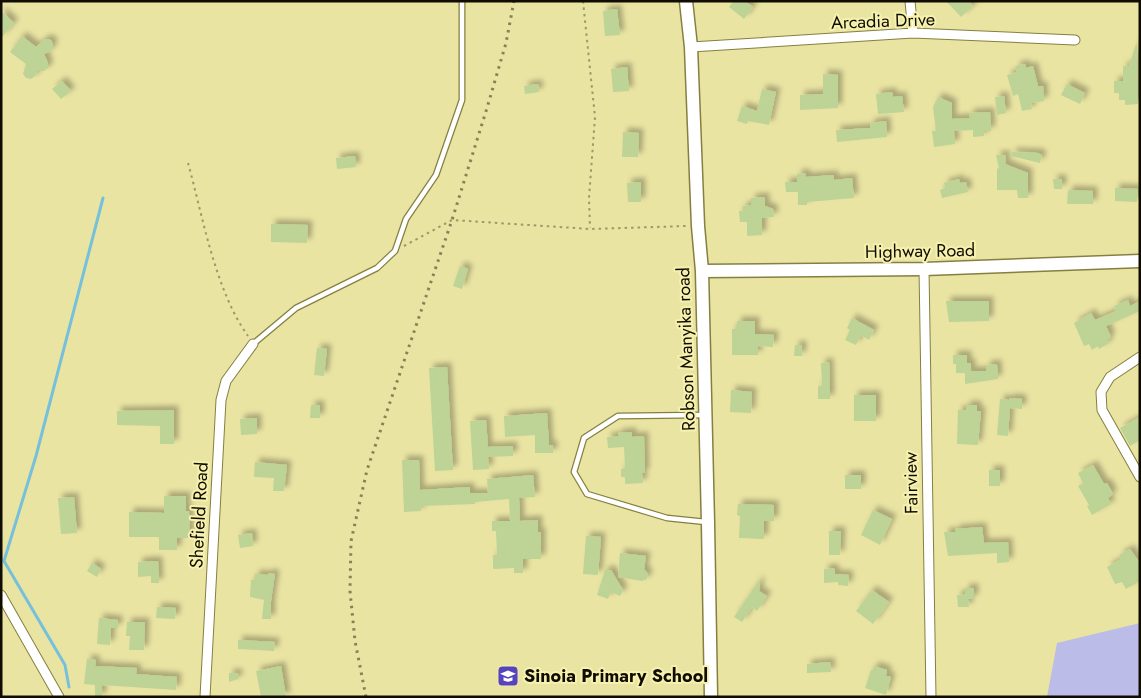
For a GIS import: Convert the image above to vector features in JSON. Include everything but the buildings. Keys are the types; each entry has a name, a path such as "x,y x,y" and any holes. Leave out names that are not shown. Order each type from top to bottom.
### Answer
{"street":[{"name":"Robson Manyika road","path":"686,1 691,47 698,226 702,271 711,697"},
{"path":"910,1 913,33"},
{"name":"Arcadia Drive","path":"691,47 913,33 1075,40"},
{"name":"Highway Road","path":"702,271 924,269 1140,261"},
{"name":"Fairview","path":"924,269 931,697"},
{"name":"Shefield Road","path":"205,697 221,400 226,381 253,344"},
{"path":"1140,358 1110,377 1101,392 1102,410 1140,477"},
{"path":"1,595 58,697"}],"lane":[{"path":"253,344 296,308 377,268 395,251 406,219 436,175 462,100 462,1"},
{"path":"705,416 618,416 584,438 574,472 587,494 667,518 708,523"}],"path":[{"path":"583,1 595,117 589,198 590,229"},
{"path":"188,163 220,280 240,324 253,344"},
{"path":"395,251 452,220 590,229 698,226"}],"shaded area":[{"path":"1140,623 1140,697 1047,697 1057,643"}],"waterway":[{"path":"69,687 65,665 4,561 36,456 103,198"}],"railway":[{"path":"366,697 355,641 350,591 351,541 367,470 452,220 506,43 514,1"}],"place":[{"name":"Sinoia Primary School","path":"508,676"}]}
